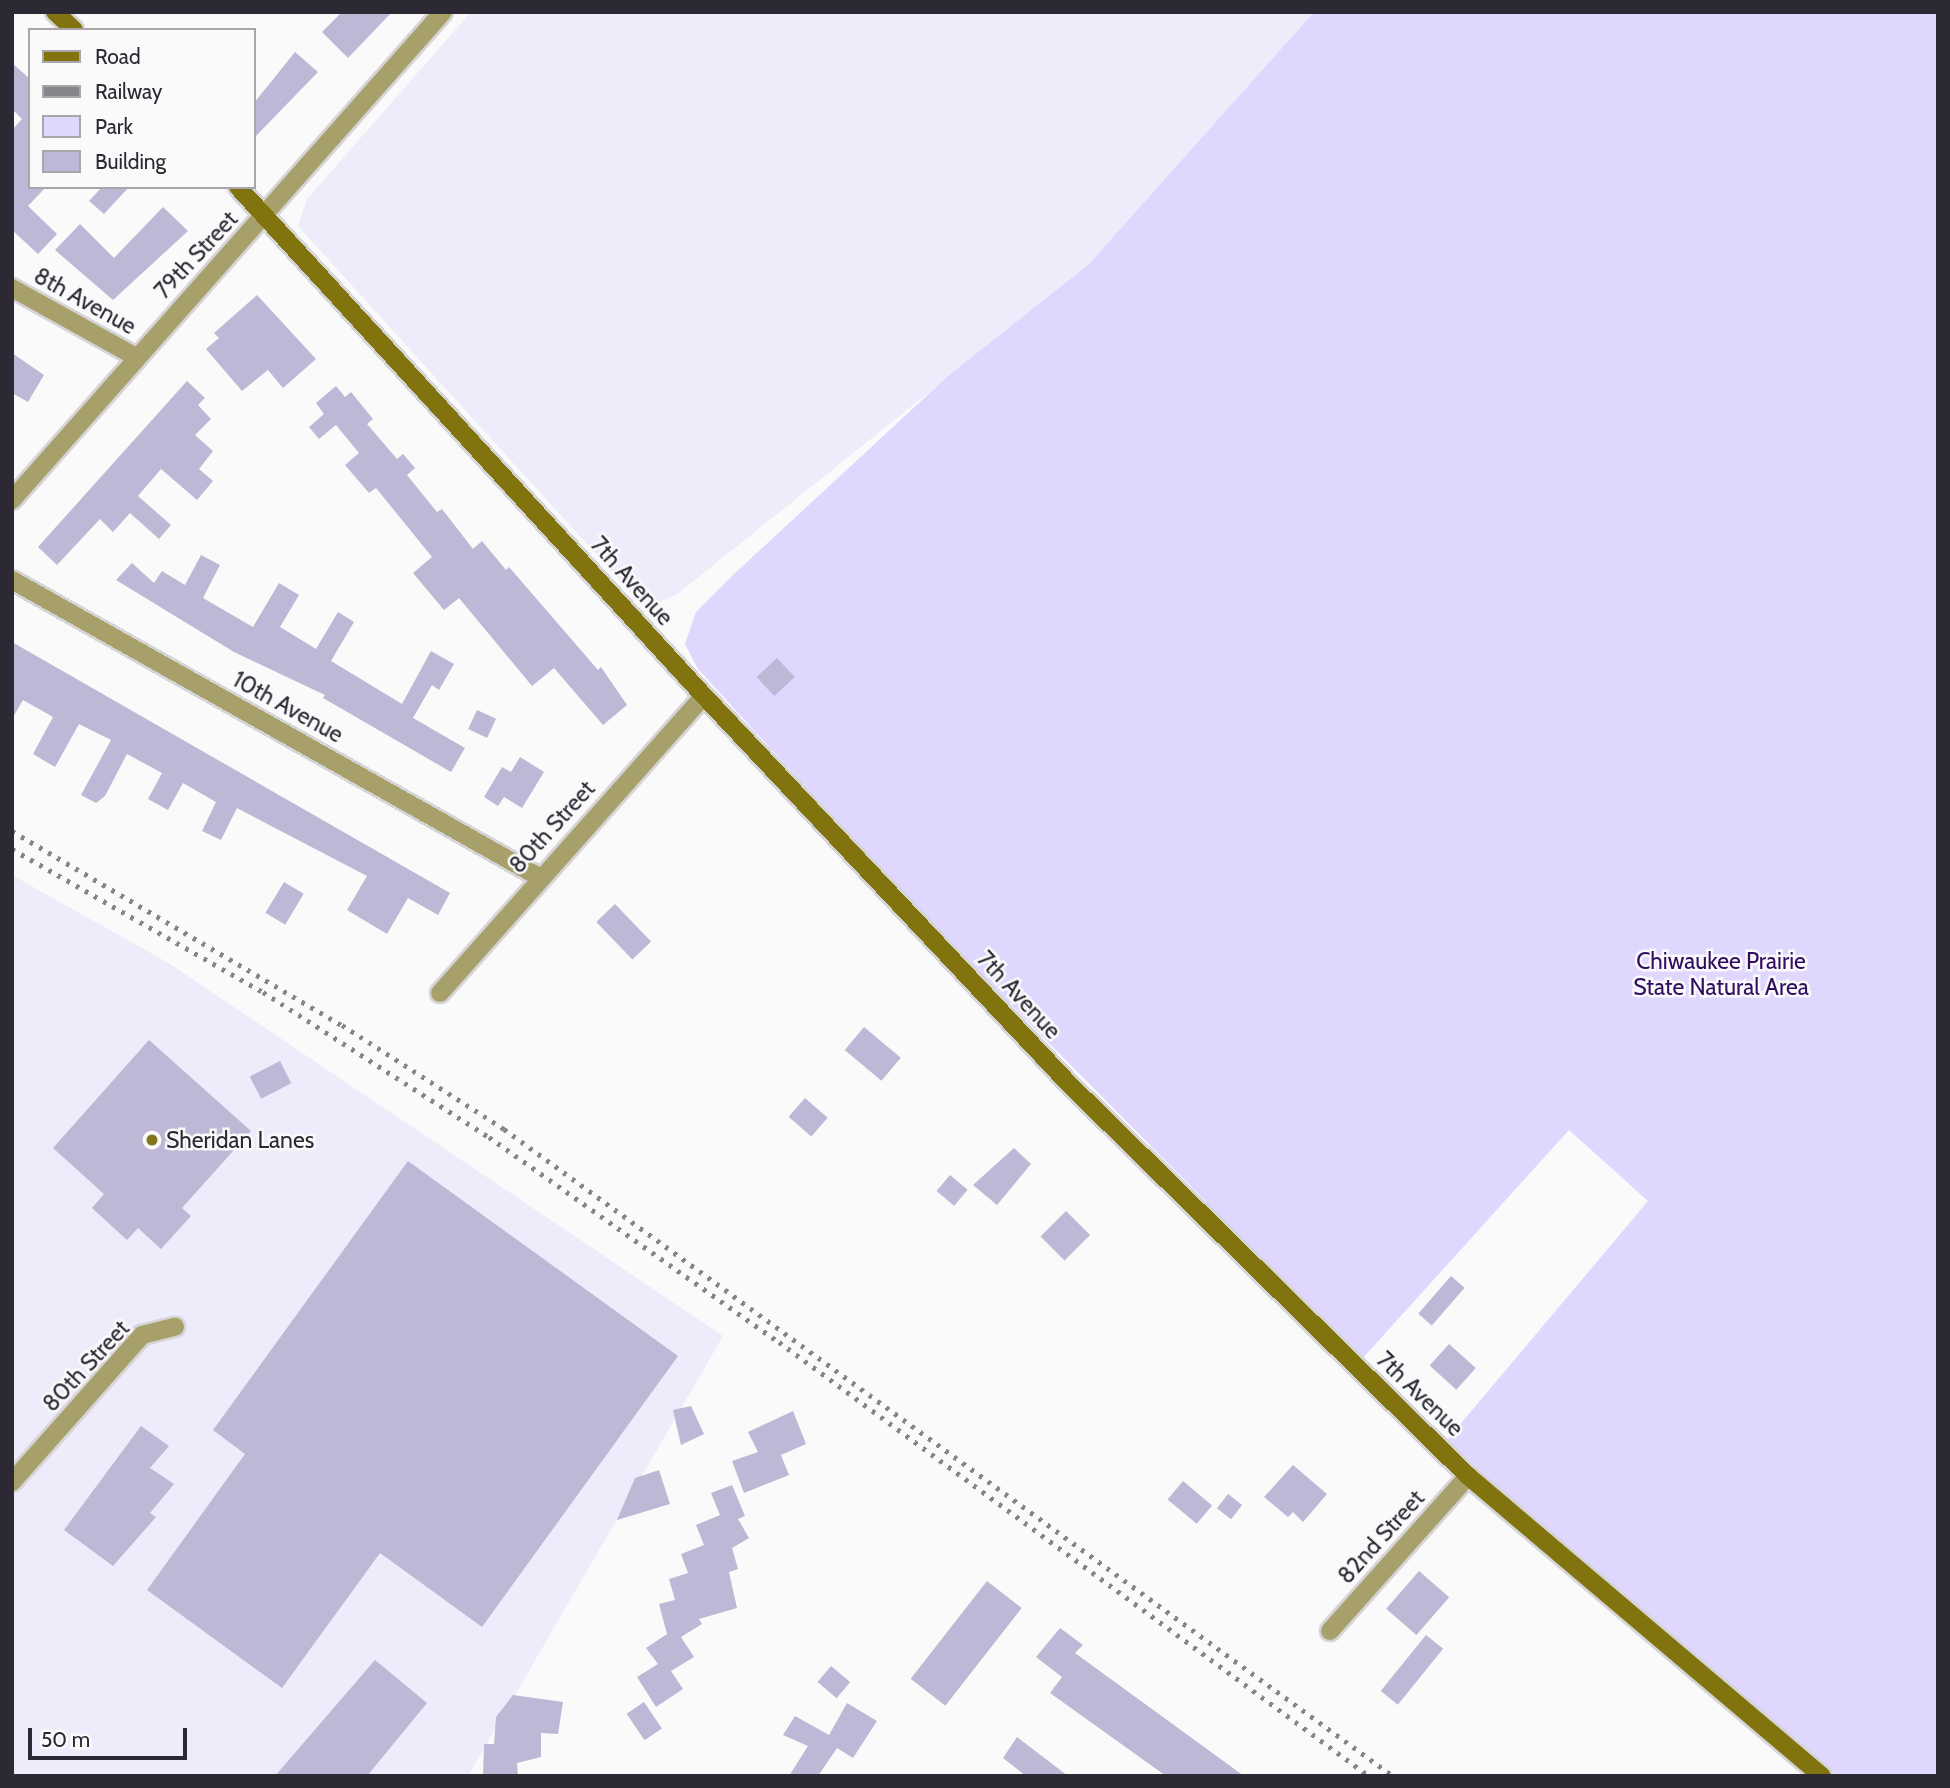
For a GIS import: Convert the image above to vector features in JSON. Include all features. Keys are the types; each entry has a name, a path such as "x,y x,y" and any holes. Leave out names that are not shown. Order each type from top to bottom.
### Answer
{"street":[{"path":"55,12 72,28"},
{"name":"79th Street","path":"12,500 134,356 267,215 443,12"},
{"name":"7th Avenue","path":"240,189 267,215 704,696 1069,1084 1468,1476 1822,1776"},
{"name":"8th Avenue","path":"12,288 134,356"},
{"name":"10th Avenue","path":"12,580 539,877"},
{"name":"80th Street","path":"440,993 539,877 704,696"},
{"name":"80th Street","path":"12,1482 142,1335 175,1327"},
{"name":"82nd Street","path":"1330,1631 1468,1476"}],"shaded area":[{"path":"471,12 1314,12 1088,265 676,595 652,605 635,597 298,226 307,199"},
{"path":"12,875 170,964 723,1336 468,1776 12,1776"}],"green space":[{"name":"Chiwaukee Prairie State Natural Area","path":"1314,12 1938,12 1938,1776 1836,1776 1527,1514 1447,1440 1648,1201 1569,1130 1362,1359 925,918 698,669 685,644 696,612 732,576 948,376 1088,265"}],"building":[{"path":"342,12 392,12 348,58 322,32"},
{"path":"295,52 318,72 256,136 256,101"},
{"path":"12,63 28,77 28,189 44,189 28,206 57,234 38,254 12,230 12,130 22,119 12,109"},
{"path":"100,189 127,189 104,214 89,201"},
{"path":"163,207 188,231 113,300 55,250 80,224 114,258"},
{"path":"257,295 316,359 283,388 268,370 242,391 206,349 219,338 214,333"},
{"path":"12,353 44,375 28,402 12,393"},
{"path":"187,381 205,398 198,405 211,419 195,435 213,451 199,469 213,481 197,500 161,469 138,496 171,525 159,539 130,513 113,532 100,519 57,565 38,547"},
{"path":"336,386 345,397 351,392 373,419 367,424 397,459 403,454 415,468 407,475 437,512 442,509 473,549 482,541 506,570 509,567 598,670 601,667 627,705 603,725 554,668 532,686 459,598 444,610 413,573 432,557 376,488 369,493 345,465 359,453 336,425 319,439 309,427 324,414 316,403"},
{"path":"201,555 220,565 203,598 253,627 279,583 299,595 280,627 316,649 338,612 354,622 331,661 402,704 431,651 454,664 439,690 432,685 413,718 465,748 451,772 323,698 325,695 234,652 116,580 132,563 154,583 162,571 185,585"},
{"path":"12,642 450,893 438,915 408,898 387,934 347,910 367,876 237,808 221,840 202,831 216,802 183,783 168,810 148,799 162,773 127,754 105,796 96,803 81,795 111,740 79,724 55,767 33,754 53,717 23,700 12,719"},
{"path":"777,658 795,677 774,696 757,677"},
{"path":"477,710 496,719 487,738 468,729"},
{"path":"520,757 544,772 522,808 504,797 498,806 484,797 502,767 511,772"},
{"path":"284,882 304,894 285,925 265,913"},
{"path":"615,904 651,941 632,959 596,922"},
{"path":"864,1027 901,1058 881,1081 845,1050"},
{"name":"Sheridan Lanes","path":"149,1040 251,1131 182,1208 191,1216 161,1249 138,1228 127,1240 92,1208 104,1194 53,1148"},
{"path":"280,1061 291,1083 261,1099 250,1076"},
{"path":"805,1098 828,1118 811,1137 789,1117"},
{"path":"1014,1148 1031,1164 997,1205 973,1185"},
{"path":"408,1161 678,1356 482,1627 380,1553 282,1688 147,1590 245,1454 213,1430"},
{"path":"950,1175 968,1190 954,1206 937,1191"},
{"path":"1066,1211 1090,1235 1065,1260 1041,1236"},
{"path":"1451,1276 1465,1288 1432,1326 1418,1314"},
{"path":"1449,1344 1476,1368 1456,1390 1430,1366"},
{"path":"691,1406 704,1434 681,1445 673,1410"},
{"path":"793,1411 806,1444 781,1455 789,1475 744,1493 732,1461 758,1452 748,1432"},
{"path":"141,1426 169,1446 150,1468 174,1484 150,1513 156,1517 113,1566 64,1530"},
{"path":"1293,1465 1327,1494 1303,1522 1293,1512 1288,1517 1264,1497"},
{"path":"659,1470 670,1504 617,1520 635,1478"},
{"path":"1183,1481 1212,1505 1197,1524 1168,1499"},
{"path":"732,1485 745,1516 738,1519 749,1538 732,1548 738,1569 729,1572 737,1608 699,1619 702,1624 681,1637 694,1657 671,1671 683,1689 656,1707 637,1677 658,1664 646,1648 667,1634 659,1604 675,1600 669,1579 688,1573 681,1554 704,1545 696,1525 720,1515 711,1493"},
{"path":"1228,1494 1242,1505 1231,1519 1217,1508"},
{"path":"1419,1571 1449,1597 1416,1635 1386,1609"},
{"path":"987,1581 1022,1608 945,1706 911,1679"},
{"path":"1060,1628 1083,1645 1075,1653 1244,1776 1166,1776 1050,1693 1062,1677 1036,1657"},
{"path":"1426,1635 1443,1649 1398,1705 1381,1691"},
{"path":"375,1660 427,1703 367,1776 275,1776"},
{"path":"831,1666 850,1682 837,1698 818,1682"},
{"path":"513,1695 563,1702 558,1734 541,1733 541,1757 517,1763 518,1776 483,1776 484,1744 494,1744 496,1717"},
{"path":"644,1702 662,1729 644,1740 627,1714"},
{"path":"847,1703 877,1721 853,1758 837,1748 818,1776 789,1776 808,1746 783,1735 795,1716 829,1735"},
{"path":"1017,1737 1068,1776 1026,1776 1003,1758"}],"railway":[{"path":"12,831 342,1025 504,1129 1393,1776"},
{"path":"12,849 263,992 489,1137 779,1342 1369,1776"}],"place":[{"name":"Sheridan Lanes","path":"152,1140"}]}
